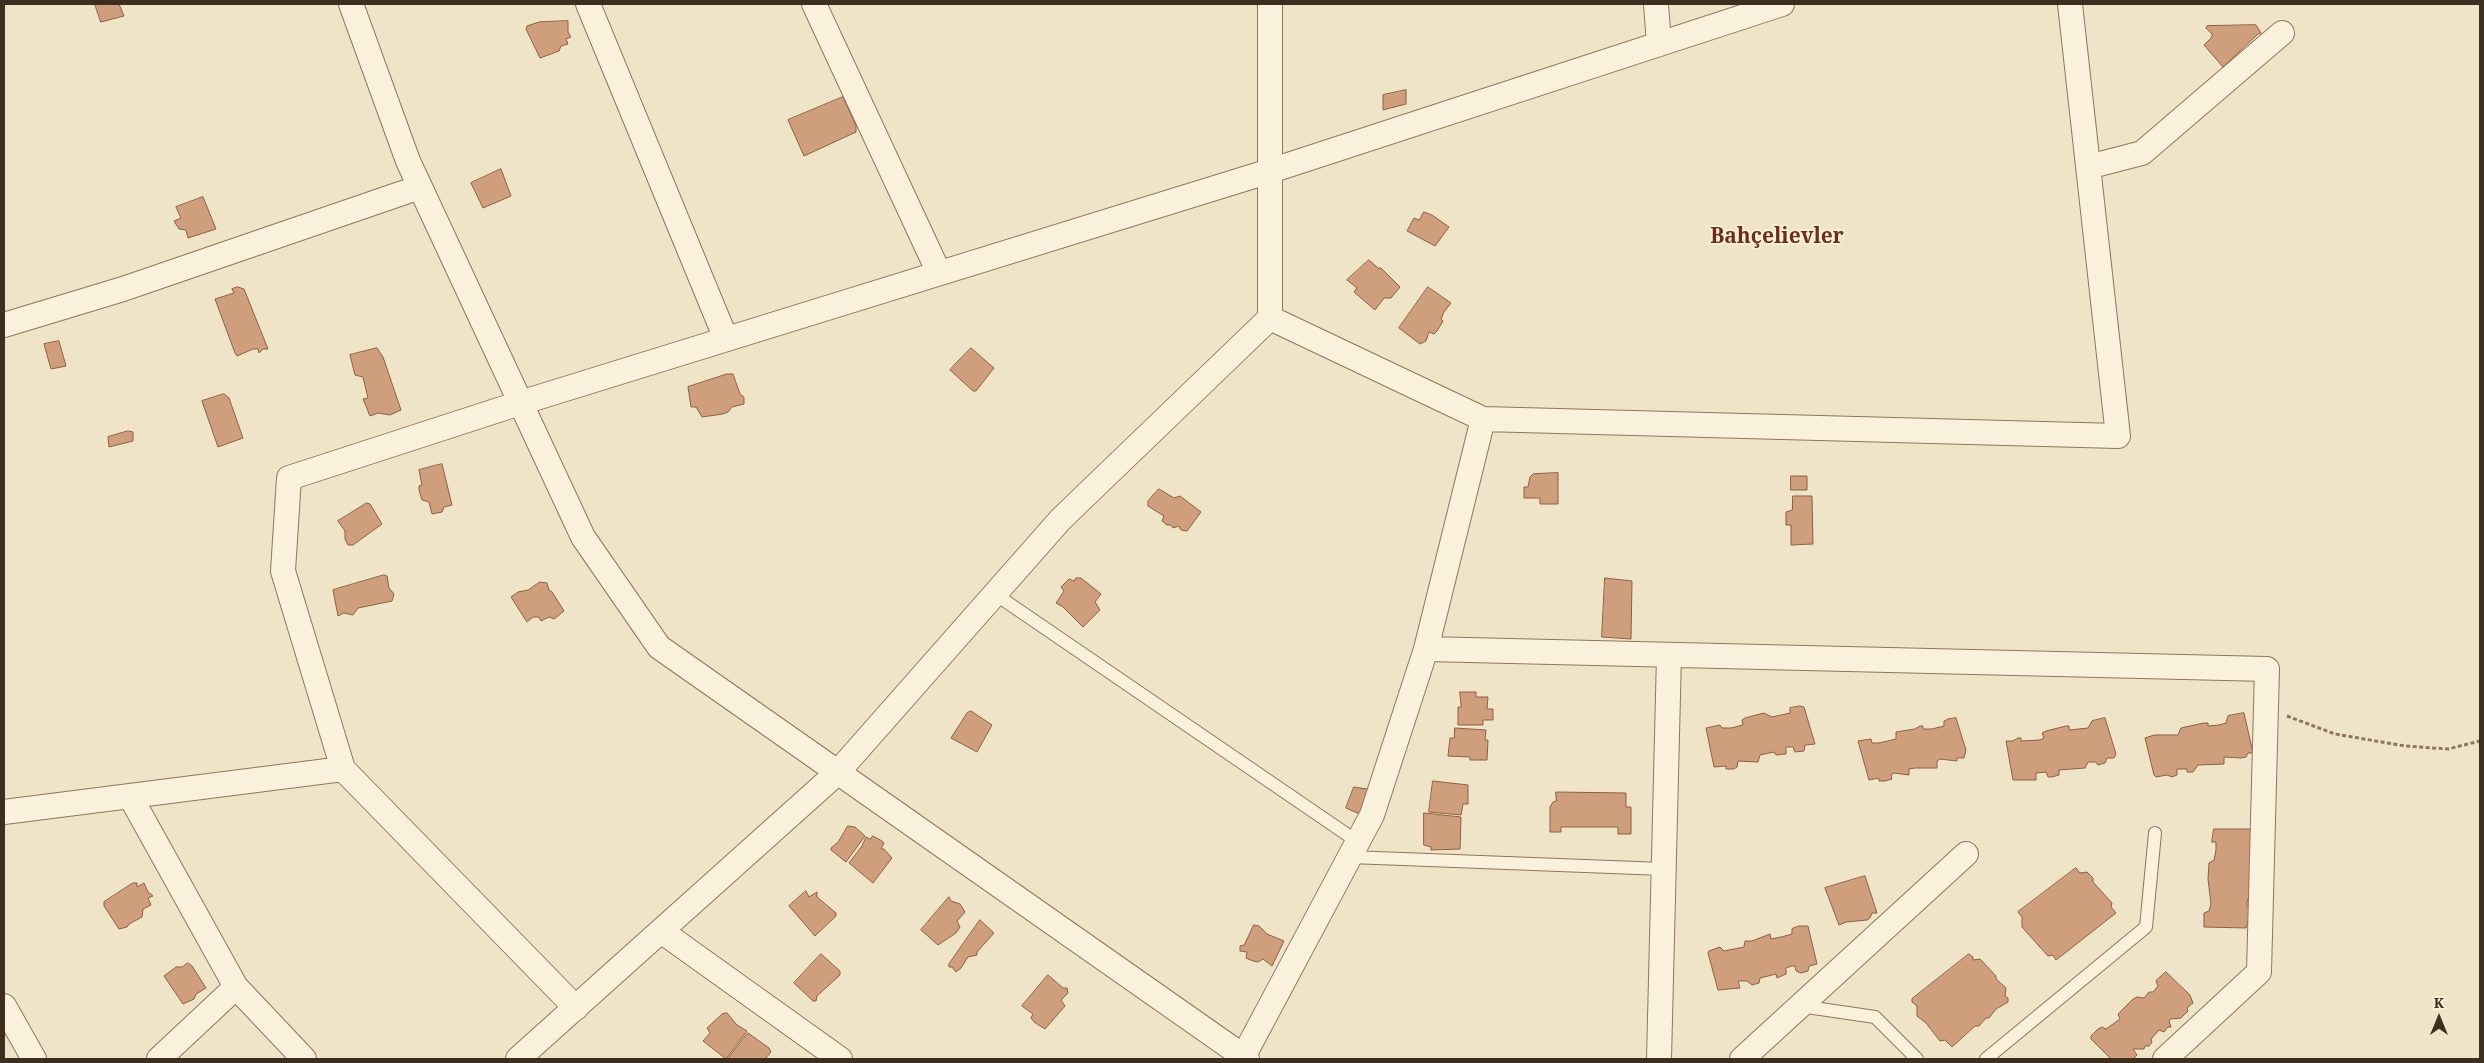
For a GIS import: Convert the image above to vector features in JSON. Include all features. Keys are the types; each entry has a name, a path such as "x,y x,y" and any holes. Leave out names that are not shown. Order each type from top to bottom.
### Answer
{"street":[{"path":"351,4 408,161 582,536 660,647 1245,1059 1372,815 1426,649 1483,419"},
{"path":"588,4 726,339"},
{"path":"814,4 939,274"},
{"path":"518,1059 837,773 1061,519 1270,318 1270,4"},
{"path":"1656,4 1659,44"},
{"path":"576,1008 343,769 283,571 289,478 520,403 1270,171 1782,4"},
{"path":"1270,318 1483,419 2118,436 2070,4"},
{"path":"2088,167 2142,153 2282,33"},
{"path":"4,325 123,288 420,187"},
{"path":"1426,649 2267,669 2259,972 2165,1059"},
{"path":"1659,1059 1668,655"},
{"path":"4,812 343,769"},
{"path":"130,796 236,987 304,1059"},
{"path":"1742,1059 1966,854"},
{"path":"661,931 840,1059"},
{"path":"160,1059 236,987"},
{"path":"4,1006 34,1059"}],"lane":[{"path":"995,594 1354,850 1664,869"},
{"path":"1986,1059 2146,928 2155,833"},
{"path":"1800,1006 1875,1017 1917,1059"}],"path":[{"path":"2266,715 2291,716 2336,734 2406,746 2448,749 2480,741"}],"building":[{"path":"95,4 119,4 124,16 101,22"},
{"path":"568,21 568,32 571,37 566,39 568,44 561,46 559,51 540,58 526,29 527,26 539,22"},
{"path":"2256,25 2261,33 2223,67 2204,45 2212,37 2212,34 2206,28 2207,26"},
{"path":"1406,90 1406,104 1383,110 1383,95"},
{"path":"843,97 856,126 856,132 804,156 788,120"},
{"path":"501,169 511,196 483,208 471,183"},
{"path":"203,197 216,229 188,238 186,230 179,229 174,221 181,218 176,207"},
{"path":"1424,212 1432,215 1449,227 1435,246 1407,231 1414,218 1419,220"},
{"path":"1369,260 1378,268 1381,268 1400,287 1391,298 1384,298 1375,310 1354,292 1357,288 1347,280"},
{"path":"238,287 244,289 268,349 263,349 259,353 258,349 253,349 237,356 215,299 234,293 232,289"},
{"path":"1428,287 1451,303 1444,312 1441,319 1443,321 1437,331 1434,334 1429,332 1426,341 1420,344 1399,328"},
{"path":"59,341 66,366 51,369 44,344"},
{"path":"377,348 383,357 401,410 390,415 378,413 370,416 363,399 368,398 363,377 355,375 350,355"},
{"path":"971,348 994,368 976,391 973,391 950,370"},
{"path":"727,374 733,374 740,394 744,397 744,404 732,407 723,414 702,417 696,407 691,407 688,387"},
{"path":"224,394 229,398 243,438 218,447 202,401"},
{"path":"128,431 133,432 133,441 109,447 108,437"},
{"path":"442,464 452,505 444,507 442,512 432,514 429,502 422,500 419,490 419,486 422,485 419,470"},
{"path":"1558,473 1558,504 1540,504 1540,498 1524,498 1524,487 1528,487 1530,477 1533,474"},
{"path":"1791,476 1807,476 1807,490 1791,490"},
{"path":"1159,489 1174,498 1180,496 1201,512 1187,531 1181,530 1179,526 1173,528 1171,525 1167,525 1162,521 1164,516 1148,506 1148,501"},
{"path":"1793,496 1812,496 1813,544 1791,545 1791,525 1786,525 1786,512 1792,510"},
{"path":"367,503 370,504 382,524 353,545 348,545 345,539 345,531 338,521"},
{"path":"384,575 387,576 389,588 394,594 392,601 358,608 353,615 344,613 338,616 333,590"},
{"path":"1076,578 1081,578 1101,594 1095,602 1100,610 1083,627 1063,607 1056,603 1064,591 1061,587 1069,579 1074,581"},
{"path":"1605,578 1632,581 1631,639 1602,637"},
{"path":"540,582 547,583 549,590 564,611 554,619 549,617 541,621 539,617 533,617 527,622 511,597 518,592 528,590"},
{"path":"1460,692 1476,692 1476,697 1488,697 1487,709 1493,709 1493,720 1483,720 1483,725 1458,725 1458,707 1461,707"},
{"path":"1804,707 1815,744 1805,745 1804,751 1795,752 1793,747 1786,747 1786,754 1776,755 1774,752 1760,755 1758,762 1738,761 1737,767 1734,769 1726,769 1726,766 1714,767 1706,728 1720,725 1722,728 1731,728 1743,725 1742,720 1745,718 1764,713 1772,717 1790,713 1790,708"},
{"path":"971,711 992,725 977,752 951,738 967,713"},
{"path":"2244,713 2253,753 2248,753 2246,757 2241,758 2224,757 2224,764 2198,765 2193,772 2187,772 2187,769 2177,769 2177,775 2172,777 2167,775 2156,777 2154,775 2145,738 2154,735 2178,735 2181,728 2204,723 2208,723 2208,726 2219,725 2226,723 2228,716"},
{"path":"1956,718 1966,750 1964,758 1957,758 1957,761 1940,759 1937,761 1937,768 1909,769 1909,775 1894,773 1891,775 1892,779 1885,781 1879,781 1879,778 1869,780 1858,741 1871,739 1872,743 1879,743 1896,739 1896,732 1915,729 1920,726 1923,726 1923,729 1932,729 1944,726 1944,721 1948,719"},
{"path":"2105,718 2116,754 2114,758 2107,758 2105,763 2098,765 2096,762 2088,762 2085,768 2059,770 2059,775 2052,777 2048,777 2046,772 2036,773 2036,780 2013,780 2006,741 2013,741 2018,738 2021,738 2021,741 2040,740 2044,738 2042,733 2046,731 2066,726 2069,726 2069,730 2088,728 2092,721"},
{"path":"1455,728 1486,730 1485,740 1488,740 1487,760 1470,760 1470,757 1448,756 1450,738 1454,738"},
{"path":"1433,781 1468,785 1468,804 1463,804 1461,815 1429,812"},
{"path":"1354,787 1373,790 1362,815 1346,808"},
{"path":"1556,792 1626,793 1626,807 1631,807 1631,834 1618,834 1618,827 1561,827 1561,832 1550,832 1550,807 1556,801"},
{"path":"1424,813 1461,817 1460,849 1431,850 1431,847 1424,845"},
{"path":"848,826 855,827 865,836 846,862 831,848 838,842"},
{"path":"2214,829 2253,829 2257,851 2250,851 2250,858 2255,858 2253,899 2248,899 2247,902 2247,906 2252,909 2246,928 2204,927 2204,913 2209,911 2211,904 2208,879 2209,863 2214,860 2216,850 2216,842 2212,842"},
{"path":"873,836 884,843 881,849 884,849 892,858 873,883 849,863 862,846 866,837 870,839"},
{"path":"2076,868 2080,873 2087,872 2093,878 2093,882 2112,903 2111,907 2116,913 2056,960 2053,955 2048,956 2022,927 2022,917 2018,912"},
{"path":"1865,876 1877,913 1872,913 1867,920 1846,922 1839,925 1825,888"},
{"path":"133,883 137,883 137,887 144,883 148,892 153,896 148,898 151,905 143,909 142,917 127,927 119,929 104,906 104,902"},
{"path":"806,891 809,897 817,892 817,897 836,913 836,916 815,936 789,906"},
{"path":"949,897 951,901 960,904 965,912 957,921 960,927 956,933 938,945 921,930"},
{"path":"980,920 994,933 977,952 977,955 968,957 956,972 952,967 949,967 949,964"},
{"path":"1254,925 1259,926 1267,934 1284,941 1272,966 1263,959 1258,962 1246,958 1247,952 1240,951 1240,946 1244,945"},
{"path":"1799,926 1808,926 1817,964 1809,966 1808,971 1801,973 1796,971 1795,966 1791,966 1786,968 1786,974 1777,978 1776,974 1760,978 1759,983 1752,985 1747,981 1738,981 1740,988 1718,990 1709,951 1720,947 1724,951 1744,947 1745,941 1752,941 1770,934 1771,939 1792,934 1792,929"},
{"path":"821,954 840,971 840,975 817,996 816,1001 813,1001 794,983"},
{"path":"1969,954 1973,957 1973,960 1980,959 2006,988 2005,996 2008,998 2008,1002 1996,1009 1989,1018 1986,1018 1979,1026 1975,1026 1952,1047 1945,1040 1940,1041 1926,1023 1917,1016 1917,1006 1912,1002 1912,999"},
{"path":"188,963 206,988 196,994 194,999 183,1004 164,976 176,967 182,967"},
{"path":"2166,972 2190,995 2193,1003 2187,1008 2188,1011 2181,1018 2171,1019 2169,1021 2171,1027 2168,1027 2164,1032 2159,1030 2151,1039 2152,1042 2149,1046 2145,1046 2144,1049 2133,1049 2137,1055 2133,1059 2111,1059 2091,1039 2091,1036 2098,1029 2102,1027 2106,1029 2120,1019 2118,1014 2132,1000 2137,997 2144,998 2149,992 2153,992 2158,986 2156,981"},
{"path":"1048,975 1063,988 1067,988 1068,993 1061,1000 1065,1006 1045,1029 1034,1022 1031,1018 1033,1014 1022,1006"},
{"path":"727,1013 737,1025 747,1031 726,1059 703,1041 710,1033 707,1028 722,1014"},
{"path":"748,1033 769,1048 771,1052 765,1059 728,1059"}],"district":[{"name":"Bahçelievler","path":"1777,237"}]}
